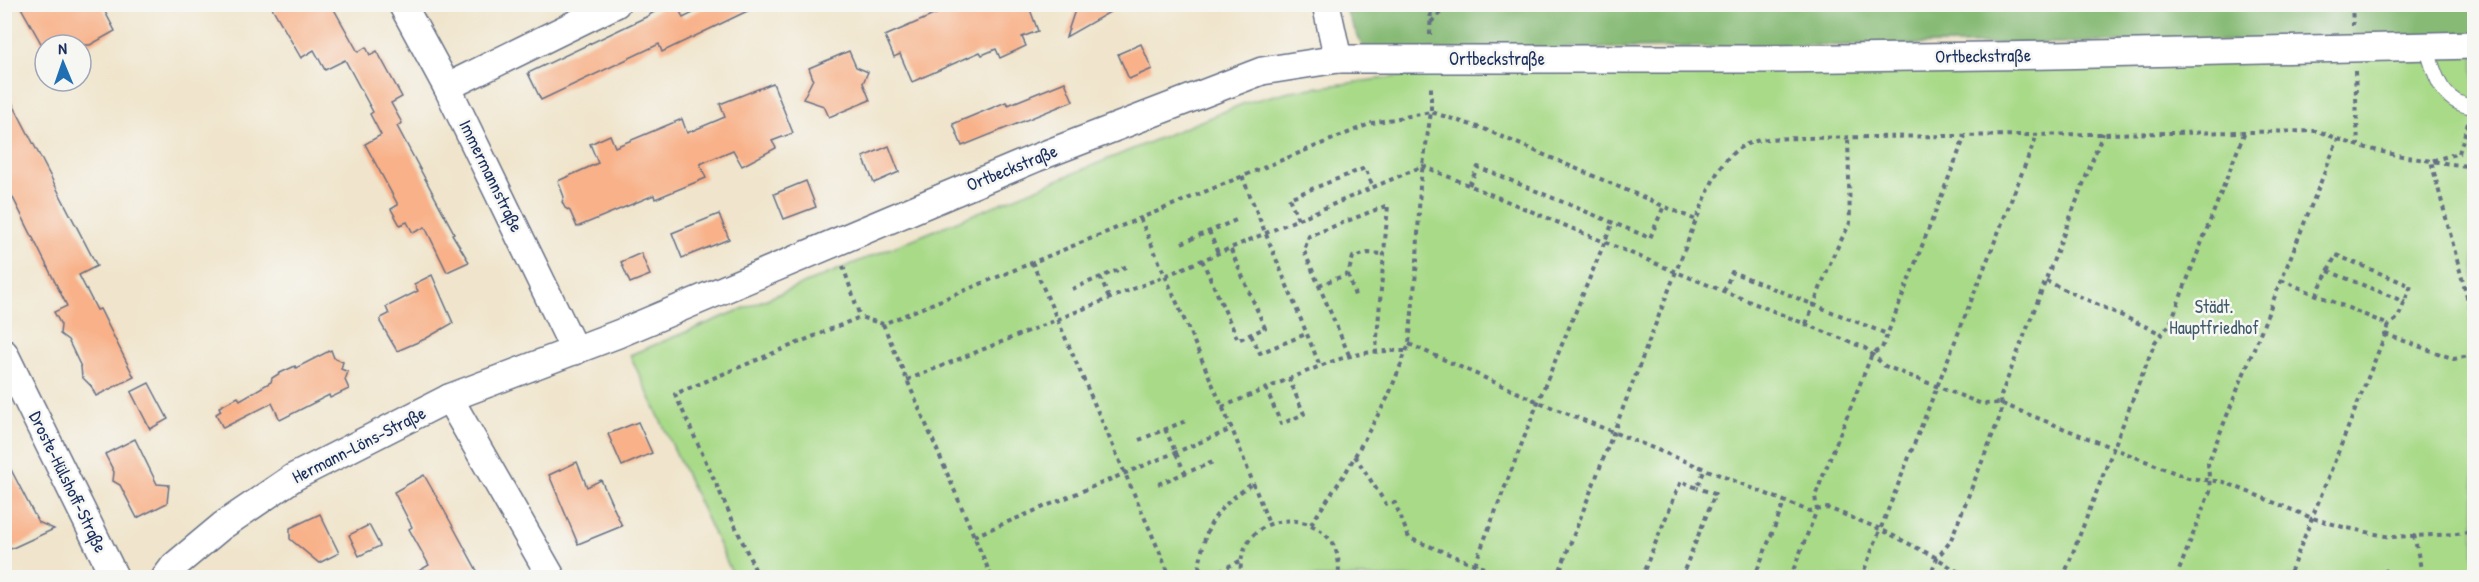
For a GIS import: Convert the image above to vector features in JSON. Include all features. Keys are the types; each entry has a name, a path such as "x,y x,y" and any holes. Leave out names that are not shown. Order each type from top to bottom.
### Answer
{"street":[{"name":"Immermannstraße","path":"402,4 447,87 575,351"},
{"path":"447,87 616,4"},
{"path":"1326,4 1338,59"},
{"name":"Ortbeckstraße","path":"575,351 834,241 1153,111 1262,71 1338,59 1767,59 2475,45"},
{"name":"Hermann-Löns-Straße","path":"165,578 174,566 222,526 294,477 449,398 575,351"},
{"name":"Droste-Hülshoff-Straße","path":"4,353 115,578"},
{"path":"449,398 552,578"}],"lane":[{"path":"2426,46 2438,85 2459,104 2473,107"}],"path":[{"path":"1431,4 1430,22 1453,4"},
{"path":"2354,47 2358,146"},
{"path":"2431,161 2459,153 2473,107"},
{"path":"1311,524 1355,456 1388,397 1409,344 1423,166 1431,112"},
{"path":"759,578 675,394 860,317 883,324 1372,123 1431,112 1484,129 1696,220"},
{"path":"2063,578 2155,342 2170,324 2245,131"},
{"path":"1557,578 1717,171 1735,151 1753,142 1848,137 2319,131 2358,146 2431,161 2475,167"},
{"path":"1929,578 1937,558 1950,542 2001,414 2000,398 2103,133"},
{"path":"1862,578 2037,135"},
{"path":"1790,578 1816,510 1815,495 1872,354 1882,348 1965,136"},
{"path":"1806,324 1833,255 1850,223 1848,137"},
{"path":"2176,578 2210,491 2208,462 2338,139"},
{"path":"2431,161 2475,324"},
{"path":"907,380 1165,276 1423,166 1864,348 1885,366 1982,404 2000,403 2188,478 2224,482 2312,518 2390,537 2475,531"},
{"path":"1469,185 1478,167 1650,238 1664,206"},
{"path":"1298,219 1289,198 1365,168 1374,187"},
{"path":"1242,176 1320,366"},
{"path":"1349,355 1304,251 1309,236 1388,205 1376,350"},
{"path":"1140,218 1232,429 1269,524"},
{"path":"1182,243 1236,220"},
{"path":"1475,564 1538,402 1613,222"},
{"path":"1209,231 1218,253"},
{"path":"834,241 860,317"},
{"path":"1202,260 1238,340 1265,328 1230,248"},
{"path":"1356,299 1348,274 1353,257 1368,253 1384,254"},
{"path":"2288,578 2385,334 2397,318 2411,286 2336,255 2316,295"},
{"path":"1032,262 1171,578"},
{"path":"1072,289 1130,265"},
{"path":"2328,271 2405,302"},
{"path":"1724,291 1732,272 1887,334"},
{"path":"1319,285 1348,274"},
{"path":"1100,278 1109,298"},
{"path":"2281,280 2390,325"},
{"path":"2046,281 2162,334"},
{"path":"883,324 992,578"},
{"path":"1251,334 1260,353 1306,334"},
{"path":"2385,334 2454,359 2475,355"},
{"path":"1409,344 1538,402 1809,511 1828,508 1880,530 1972,578"},
{"path":"1222,407 1349,355 1376,350 1406,351"},
{"path":"1266,388 1281,424 1304,414 1289,379"},
{"path":"1139,440 1188,420"},
{"path":"1165,429 1185,473"},
{"path":"974,536 1232,429"},
{"path":"1355,456 1386,504 1395,503 1409,538 1509,578"},
{"path":"1158,484 1213,462"},
{"path":"1697,488 1705,469"},
{"path":"1641,578 1681,481 1715,494 1681,578"},
{"path":"1198,578 1208,526 1224,507 1253,483"},
{"path":"1754,578 1785,501"},
{"path":"1241,578 1240,561 1250,539 1269,524 1298,520 1311,524 1328,537 1336,552 1340,569 1338,578"},
{"path":"2414,535 2423,578"},
{"path":"1203,578 1240,561"},
{"path":"2385,568 2388,578"}],"green space":[{"path":"2474,4 2474,38 1365,51 1343,5"},
{"name":"Städt. Hauptfriedhof","path":"2474,51 2474,577 734,577 630,355 1245,103 1290,91 1432,72"}],"building":[{"path":"19,4 101,4 115,31 93,43 93,33 35,33"},
{"path":"270,4 331,4 358,52 366,47 370,55 377,51 402,97 391,103 402,123 397,126 454,233 452,234 469,262 447,272 425,227 413,233 407,222 400,225 391,209 398,205 365,144 381,135 370,114 373,112 345,60 325,70 314,50 301,58"},
{"path":"667,4 677,4 683,18 711,4 762,4 662,52 659,44 541,100 528,73 646,17"},
{"path":"959,4 1028,4 1038,31 1022,37 1026,46 1000,58 996,49 982,55 980,52 912,82 900,54 894,57 885,36"},
{"path":"1077,4 1124,4 1066,37"},
{"path":"1141,44 1152,69 1129,79 1118,54"},
{"path":"849,51 856,67 868,72 863,83 870,100 829,117 824,106 803,99 813,79 809,68"},
{"path":"1065,82 1073,101 962,146 953,124 1006,102 1008,105"},
{"path":"773,83 793,133 772,141 776,148 742,166 733,150 700,164 706,178 655,199 654,195 577,227 570,211 562,202 564,197 558,181 598,163 590,144 610,135 615,147 682,119 687,133 725,117 720,104"},
{"path":"4,87 97,266 79,275 97,310 100,309 134,377 96,396 91,386 82,377 81,367 68,340 60,334 61,325 54,312 67,306 9,190 4,189"},
{"path":"889,146 899,172 874,183 863,157"},
{"path":"806,181 816,207 784,219 774,194"},
{"path":"719,214 729,239 682,258 672,233"},
{"path":"641,253 650,275 630,283 621,262"},
{"path":"432,275 453,323 397,351 380,322 381,318 389,314 386,307 418,291 414,284"},
{"path":"331,350 334,358 343,362 341,369 348,372 345,380 349,389 330,398 329,395 280,420 272,403 223,428 216,414 221,411 219,407 238,397 240,400 271,382 272,378 280,373 295,366 296,368"},
{"path":"149,383 168,419 150,429 131,392"},
{"path":"638,422 652,453 622,466 608,434"},
{"path":"135,439 157,484 169,485 167,503 137,518 120,485 113,481 114,472 105,454"},
{"path":"4,456 38,522 54,529 4,552"},
{"path":"577,462 587,487 601,480 622,526 578,544 549,475"},
{"path":"424,475 481,578 407,578 429,565 409,529 412,527 394,492"},
{"path":"320,514 339,553 319,563 290,539 290,528"},
{"path":"369,525 380,546 359,556 349,535"}]}
